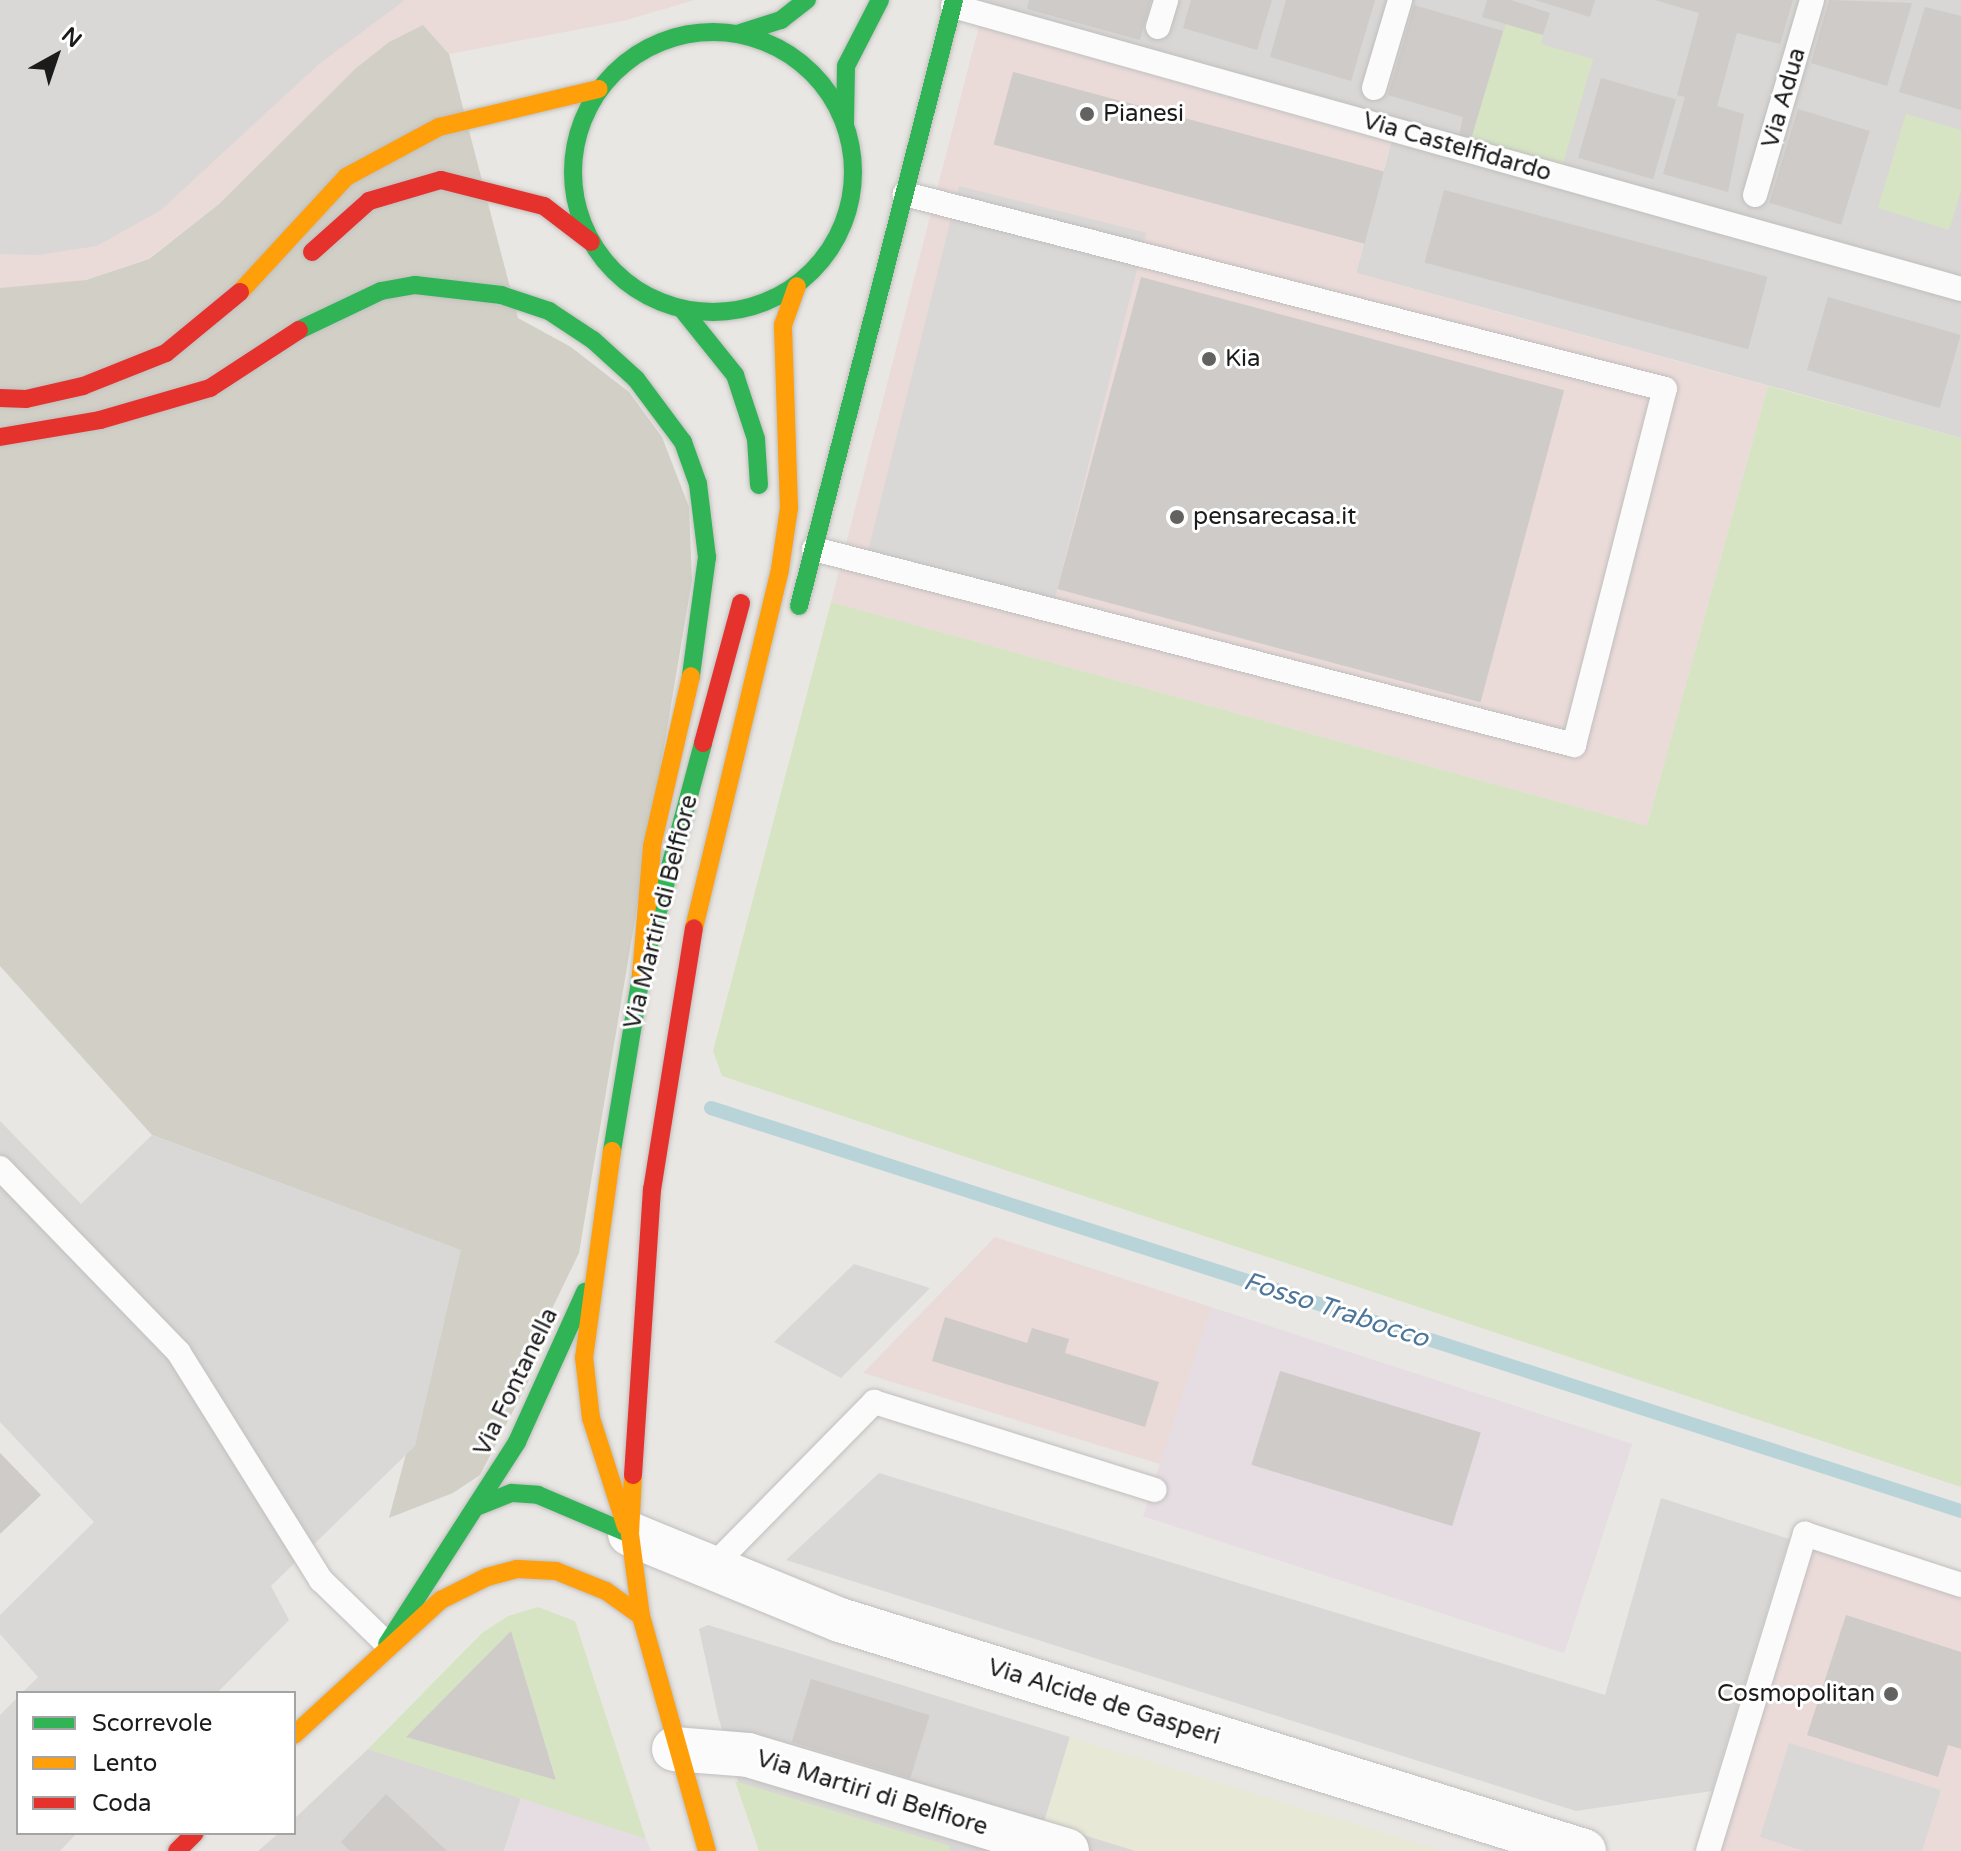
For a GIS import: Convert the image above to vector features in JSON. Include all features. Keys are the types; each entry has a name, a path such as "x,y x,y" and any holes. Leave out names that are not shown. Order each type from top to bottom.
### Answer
{"main road":[{"name":"Via Martiri di Belfiore","path":"740,33 781,20 807,0"},
{"name":"Via Martiri di Belfiore","path":"845,123 846,66 880,0"},
{"path":"795,620 954,3"},
{"name":"Via Martiri di Belfiore","path":"700,32 740,33 774,45 804,65 828,91 845,123 852,152 848,212 819,265 797,286 753,307 706,313 682,309 629,285 591,242 576,204 572,164 579,125 599,89 627,61 661,40 700,32"},
{"path":"0,398 26,399 83,386 166,353 227,306 346,177 439,127 599,89"},
{"path":"301,265 339,222 369,201 441,180 461,181 544,206 591,242"},
{"path":"0,437 100,420 210,388 285,336 350,301 415,285 501,295 549,311 593,340 636,379 683,442 698,484 707,557 699,641 652,846 641,975"},
{"name":"Via Martiri di Belfiore","path":"630,1534 652,1190 697,909 780,569 789,508 783,325 797,286"},
{"name":"Via Martiri di Belfiore","path":"682,309 720,353 749,408 759,505"},
{"path":"100,420 192,372"},
{"name":"Via Martiri di Belfiore","path":"707,1851 674,1749 641,1616 630,1534 591,1418 584,1357 591,1277 641,975 746,583"},
{"path":"734,754 770,689"},
{"name":"Via Fontanella","path":"387,1644 479,1506 556,1366 591,1277"},
{"path":"479,1506 512,1493 538,1495 630,1534"},
{"path":"296,1733 387,1644 441,1600 487,1577 517,1569 556,1571 578,1578 641,1616"},
{"path":"177,1851 193,1835"}],"street":[{"name":"Via Alcide de Gasperi","path":"630,1534 840,1620 1584,1851"},
{"name":"Via Martiri di Belfiore","path":"674,1749 748,1755 1067,1851"}],"lane":[{"path":"1158,27 1166,0"},
{"path":"1374,88 1400,0"},
{"name":"Via Adua","path":"1755,195 1812,0"},
{"name":"Via Castelfidardo","path":"954,3 1961,289"},
{"path":"814,549 1574,745 1665,389 905,194"},
{"path":"0,1168 179,1353 321,1580 387,1644"},
{"path":"711,1568 874,1402 1155,1490"},
{"path":"1708,1851 1805,1534 1961,1585"}],"shaded area":[{"path":"0,0 695,0 623,21 449,54 423,26 389,42 356,68 219,204 148,259 86,280 9,289 0,288"},
{"path":"0,0 405,0 318,65 161,210 97,246 38,255 0,254"},
{"path":"974,0 1961,0 1961,438 1356,273 1398,118"},
{"path":"423,25 449,54 518,318 571,347 629,392 662,437 689,507 692,580 579,1253 550,1313 529,1380 480,1475 453,1493 389,1518 460,1250 152,1135 0,966 0,288 86,280 149,259 219,204 356,68 389,42"},
{"path":"979,26 1391,143 1356,273 1768,386 1647,826 831,602"},
{"path":"959,186 1146,233 1052,612 864,565"},
{"path":"0,1121 81,1204 152,1135 461,1250 415,1446 271,1586 289,1620 219,1691 24,1691 38,1677 0,1634 0,1615 94,1522 0,1422"},
{"path":"995,1237 1211,1307 1163,1465 863,1373"},
{"path":"854,1264 930,1288 841,1378 774,1342"},
{"path":"1211,1307 1632,1444 1564,1653 1143,1516"},
{"path":"879,1473 1605,1695 1661,1498 1789,1539 1712,1791 1576,1811 786,1560"},
{"path":"1805,1534 1961,1585 1961,1851 1708,1851"},
{"path":"708,1625 1070,1737 1044,1822 1136,1851 759,1851 718,1716 699,1629"},
{"path":"16,1699 16,1835 75,1835 60,1851 0,1851 0,1715"},
{"path":"1789,1743 1941,1790 1922,1851 1804,1851 1760,1837"},
{"path":"368,1749 521,1798 504,1851 258,1851 277,1835 296,1835 296,1817"},
{"path":"521,1798 646,1839 651,1851 504,1851"}],"green space":[{"path":"1506,24 1543,35 1541,44 1593,59 1563,164 1471,139"},
{"path":"1906,114 1961,130 1961,190 1949,230 1878,208"},
{"path":"1768,386 1961,438 1961,1487 722,1076 713,1051 831,602 1647,826"},
{"path":"538,1607 575,1621 646,1839 368,1749 482,1633 508,1616","holes":["511,1632 555,1779 407,1737"]},
{"path":"1070,1737 1443,1851 1136,1851 1044,1823"},
{"path":"735,1781 950,1846 949,1851 759,1851"}],"building":[{"path":"1029,0 1151,0 1140,40 1027,9"},
{"path":"1191,0 1272,0 1257,50 1183,28"},
{"path":"1286,0 1375,0 1351,81 1270,57"},
{"path":"1487,0 1511,0 1550,13 1543,35 1482,17"},
{"path":"1535,0 1595,0 1590,17"},
{"path":"1655,0 1793,0 1780,44 1737,33 1717,106 1744,114 1728,192 1663,174 1685,97 1677,95 1699,13"},
{"path":"1829,0 1912,3 1887,86 1811,63"},
{"path":"1414,5 1503,31 1471,139 1459,136 1463,117 1388,95"},
{"path":"1925,7 1961,16 1961,110 1899,92"},
{"path":"1013,72 1384,171 1365,244 994,144"},
{"path":"1601,78 1676,99 1653,179 1578,158"},
{"path":"1798,109 1870,131 1841,225 1769,203"},
{"path":"1444,190 1768,277 1748,349 1425,262"},
{"path":"1141,277 1564,390 1480,702 1057,589"},
{"path":"1828,297 1961,335 1940,408 1807,370"},
{"path":"945,1317 1027,1343 1032,1328 1069,1339 1065,1353 1159,1382 1145,1427 932,1361"},
{"path":"1280,1371 1481,1432 1452,1526 1251,1465"},
{"path":"0,1453 41,1495 0,1534"},
{"name":"Cosmopolitan","path":"1846,1615 1961,1652 1961,1749 1948,1745 1938,1777 1807,1735"},
{"path":"511,1631 556,1780 406,1737"},
{"path":"811,1679 930,1715 910,1778 792,1742"},
{"path":"386,1794 447,1851 350,1851 341,1842"}],"waterway":[{"name":"Fosso Trabocco","path":"711,1108 1961,1511"}],"traffic: fast":[{"path":"740,33 781,20 807,0"},
{"path":"845,123 846,66 880,0"},
{"path":"799,606 954,0"},
{"path":"699,32 727,32 779,48 802,63 822,83 843,118 851,145 853,172 851,199 843,226 822,261 802,281 779,296 754,306 727,312 699,312 647,296 624,281 604,261 589,238 579,213 573,186 573,158 589,106 604,83 624,63 647,48 672,38 699,32"},
{"path":"299,330 381,291 415,285 501,295 549,311 593,340 636,379 683,442 698,484 707,557 691,676"},
{"path":"682,309 735,375 756,439 759,485"},
{"path":"612,1151 641,975 703,743"},
{"path":"387,1644 517,1442 585,1292"},
{"path":"479,1506 512,1493 538,1495 630,1534"}],"traffic: slow":[{"path":"240,292 346,177 439,127 599,89"},
{"path":"694,928 780,569 789,508 783,325 797,286"},
{"path":"641,975 652,846 691,676"},
{"path":"612,1151 584,1357 591,1418 626,1527"},
{"path":"633,1475 630,1534 641,1616 707,1851"},
{"path":"296,1733 441,1600 487,1577 517,1569 556,1571 606,1591 641,1616"}],"traffic: jam":[{"path":"312,252 369,201 441,180 544,206 591,242"},
{"path":"0,398 26,399 83,386 166,353 240,292"},
{"path":"0,437 100,420 210,388 299,330"},
{"path":"703,743 741,603"},
{"path":"633,1475 652,1190 694,928"},
{"path":"177,1851 193,1835"}],"place":[{"name":"Pianesi","path":"1087,114"},
{"name":"Kia","path":"1209,359"},
{"name":"pensarecasa.it","path":"1177,517"},
{"name":"Cosmopolitan","path":"1891,1694"}]}
